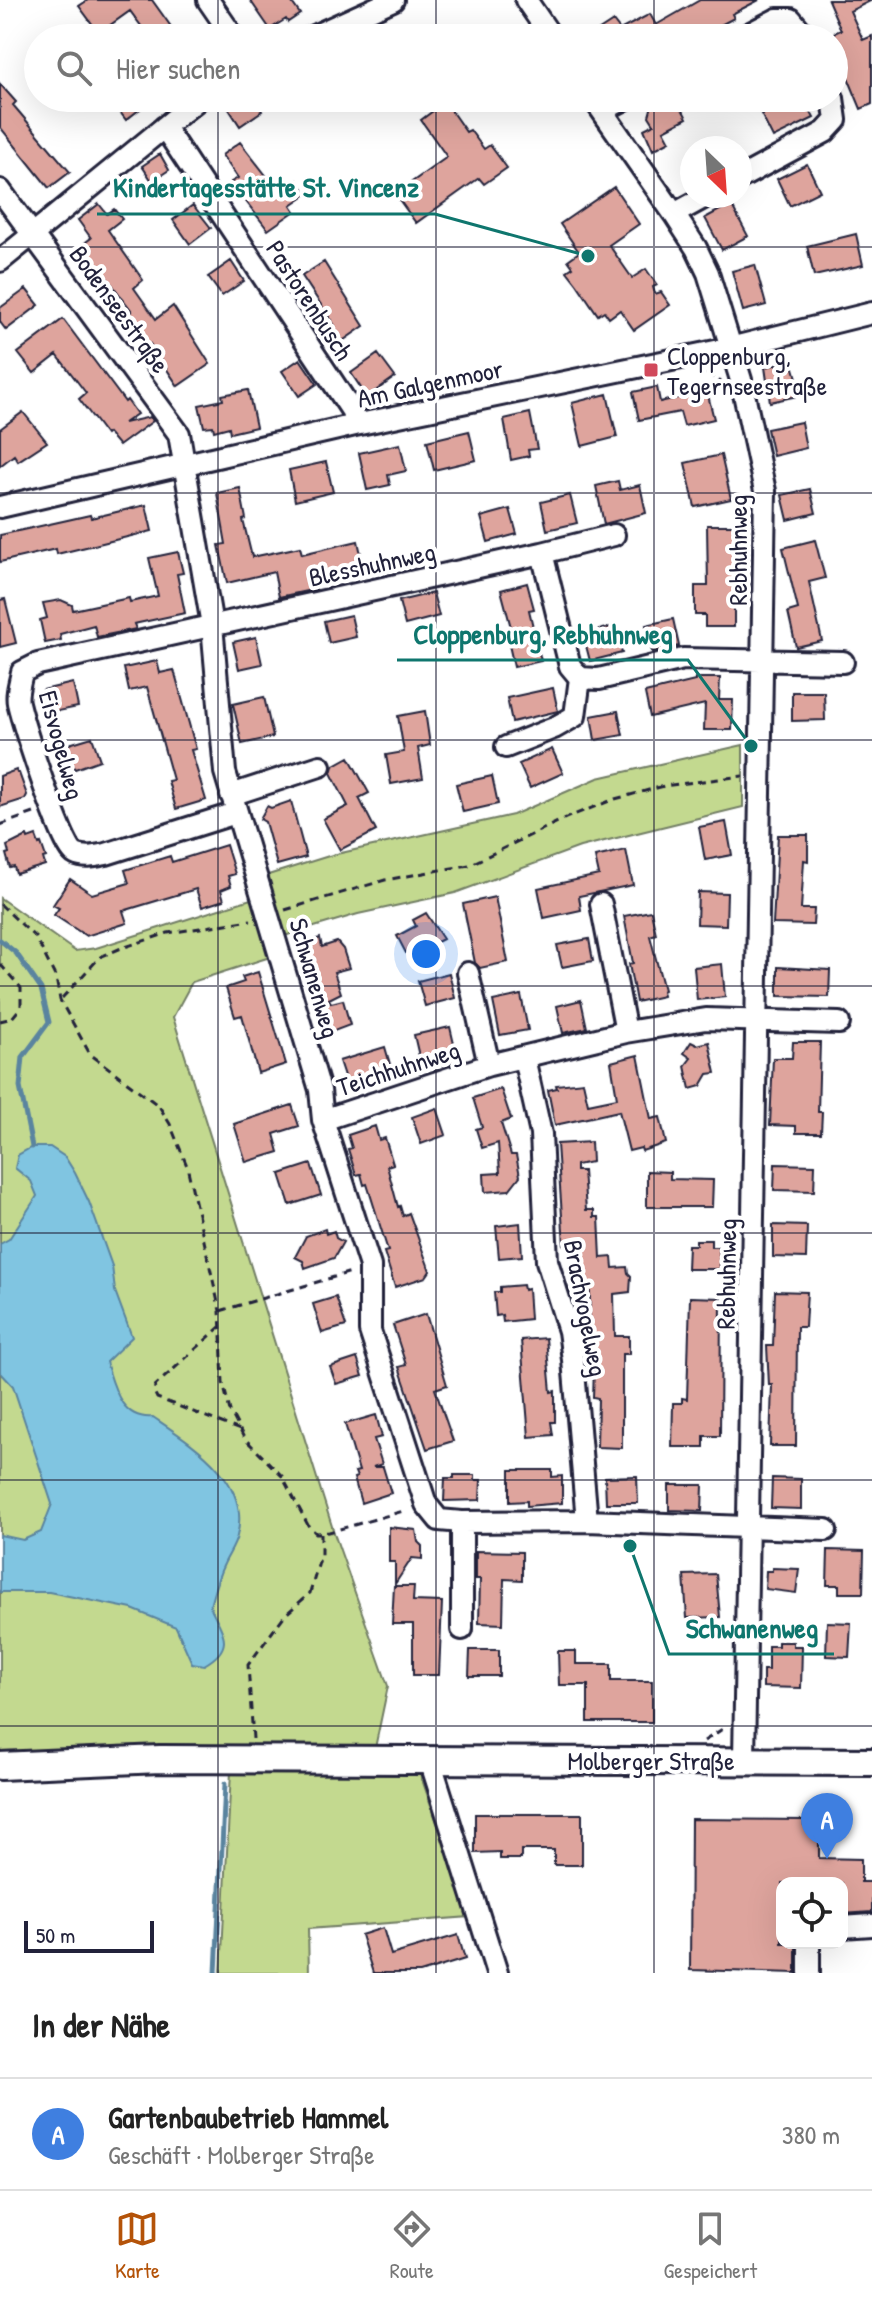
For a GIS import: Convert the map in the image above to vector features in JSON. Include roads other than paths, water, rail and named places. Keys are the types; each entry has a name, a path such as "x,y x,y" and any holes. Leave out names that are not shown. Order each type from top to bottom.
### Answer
{"main road":[{"name":"Molberger Straße","path":"0,1766 160,1759 872,1762"}],"street":[{"path":"208,0 224,24"},
{"path":"340,24 393,0"},
{"path":"526,0 542,24"},
{"path":"768,24 777,19 791,19 795,24"},
{"path":"0,261 183,112"},
{"name":"Rebhuhnweg","path":"603,112 674,214 708,273 741,380 765,491 744,1760"},
{"path":"752,172 825,132 836,120 835,112"},
{"name":"Pastorenbusch","path":"164,127 352,411 355,425"},
{"name":"Bodenseestraße","path":"0,190 179,434 186,464"},
{"path":"674,214 685,208"},
{"name":"Am Galgenmoor","path":"0,507 355,425 730,348 872,313"},
{"name":"Schwanenweg","path":"186,464 212,625 225,772 320,1090 323,1120 370,1266 370,1331 426,1504 439,1520 462,1522"},
{"name":"Blesshuhnweg","path":"212,625 614,535"},
{"path":"542,553 570,666 580,678 599,679 683,659 843,662"},
{"name":"Eisvogelweg","path":"212,625 38,664 22,672 17,700 66,846 74,854 89,857 234,804"},
{"path":"506,747 575,716 580,678"},
{"path":"234,804 320,766"},
{"path":"601,904 626,1032"},
{"name":"Teichhuhnweg","path":"468,973 489,1065"},
{"name":"Teichhuhnweg","path":"323,1120 489,1065 626,1032 706,1019 757,1020"},
{"path":"757,1020 839,1023"},
{"name":"Brachvogelweg","path":"524,1058 541,1134 547,1261 569,1331 573,1360 587,1521"},
{"path":"462,1629 462,1522 587,1521 826,1530"},
{"path":"430,1760 497,1973"},
{"path":"848,1927 872,1925"},
{"path":"809,1949 809,1973"}],"water":[{"path":"32,1147 50,1147 65,1157 89,1202 112,1266 115,1291 132,1337 106,1362 120,1400 133,1413 153,1417 200,1451 215,1465 236,1497 239,1516 237,1536 219,1574 210,1606 222,1632 223,1646 204,1665 192,1663 176,1627 132,1609 49,1592 0,1592 0,1535 23,1540 41,1532 52,1504 13,1386 0,1372 0,1244 9,1239 37,1196 31,1181 15,1168 18,1155"}],"waterway":[{"path":"0,940 16,953 41,989 49,1022 23,1057 20,1087 32,1147"},
{"path":"216,1973 225,1784"}],"place":[{"name":"Kindertagesstätte St. Vincenz","path":"588,256"},
{"name":"Cloppenburg, Tegernseestraße","path":"651,370"},
{"name":"Cloppenburg, Rebhuhnweg","path":"751,746"},
{"name":"Schwanenweg","path":"630,1546"},
{"name":"Gartenbaubetrieb Hammel","path":"827,1859"}]}
